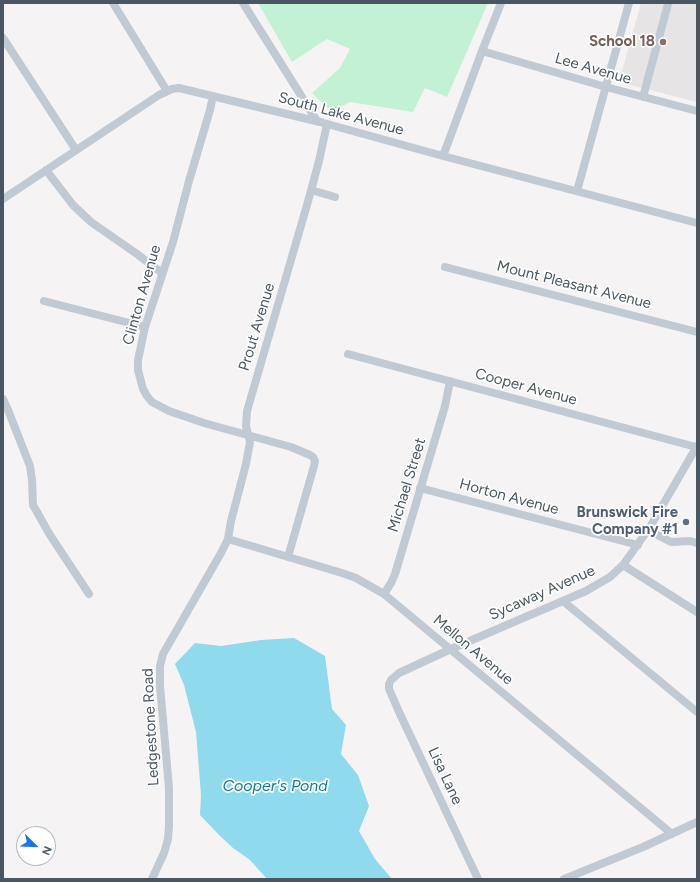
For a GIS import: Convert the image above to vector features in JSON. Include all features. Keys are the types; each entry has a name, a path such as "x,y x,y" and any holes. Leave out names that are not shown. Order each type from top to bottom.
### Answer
{"street":[{"path":"113,3 167,91"},
{"path":"243,3 318,121"},
{"path":"443,156 501,3"},
{"path":"578,191 629,3"},
{"path":"643,97 668,4"},
{"path":"3,38 76,150"},
{"name":"Lee Avenue","path":"482,51 697,112"},
{"name":"South Lake Avenue","path":"3,199 158,95 172,89 179,88 318,121 443,156 697,223"},
{"name":"Clinton Avenue","path":"213,96 173,242 144,327 138,360 138,370 143,389 152,402 169,411 204,424 291,447 313,457 315,461 314,466 288,557"},
{"name":"Prout Avenue","path":"228,539 250,442 246,426 247,411 319,162 327,124"},
{"path":"46,170 73,205 91,222 162,273"},
{"path":"311,190 335,197"},
{"name":"Mount Pleasant Avenue","path":"445,266 697,332"},
{"path":"44,301 144,327"},
{"name":"Cooper Avenue","path":"348,354 697,446"},
{"name":"Michael Street","path":"384,594 395,574 445,406 450,381"},
{"path":"3,399 30,466 33,505 50,535 89,594"},
{"name":"Sycaway Avenue","path":"389,684 391,680 399,673 586,591 610,577 623,565 648,530 697,446"},
{"name":"Horton Avenue","path":"420,488 638,545"},
{"path":"648,530 671,542 690,541 697,543"},
{"name":"Mellon Avenue","path":"228,539 342,573 356,578 384,594 672,834"},
{"name":"Ledgestone Road","path":"152,879 164,853 168,839 169,826 169,788 160,686 160,666 163,654 228,539"},
{"path":"623,565 697,612"},
{"path":"563,601 697,712"},
{"name":"Lisa Lane","path":"389,684 389,689 400,714 478,879"},
{"path":"564,879 643,847 697,822"}],"shaded area":[{"name":"School 18","path":"641,3 697,3 697,102 619,82"}],"green space":[{"path":"258,3 488,3 447,97 425,88 413,112 350,102 332,112 312,93 340,68 350,49 327,39 292,62"}],"water":[{"name":"Cooper's Pond","path":"294,638 325,656 332,709 346,725 341,754 358,775 369,806 359,831 375,859 392,879 267,879 250,860 233,848 200,815 201,795 196,732 184,685 175,664 195,643 221,646 261,640"}],"place":[{"name":"School 18","path":"663,42"},
{"name":"Brunswick Fire Company #1","path":"686,522"}]}
